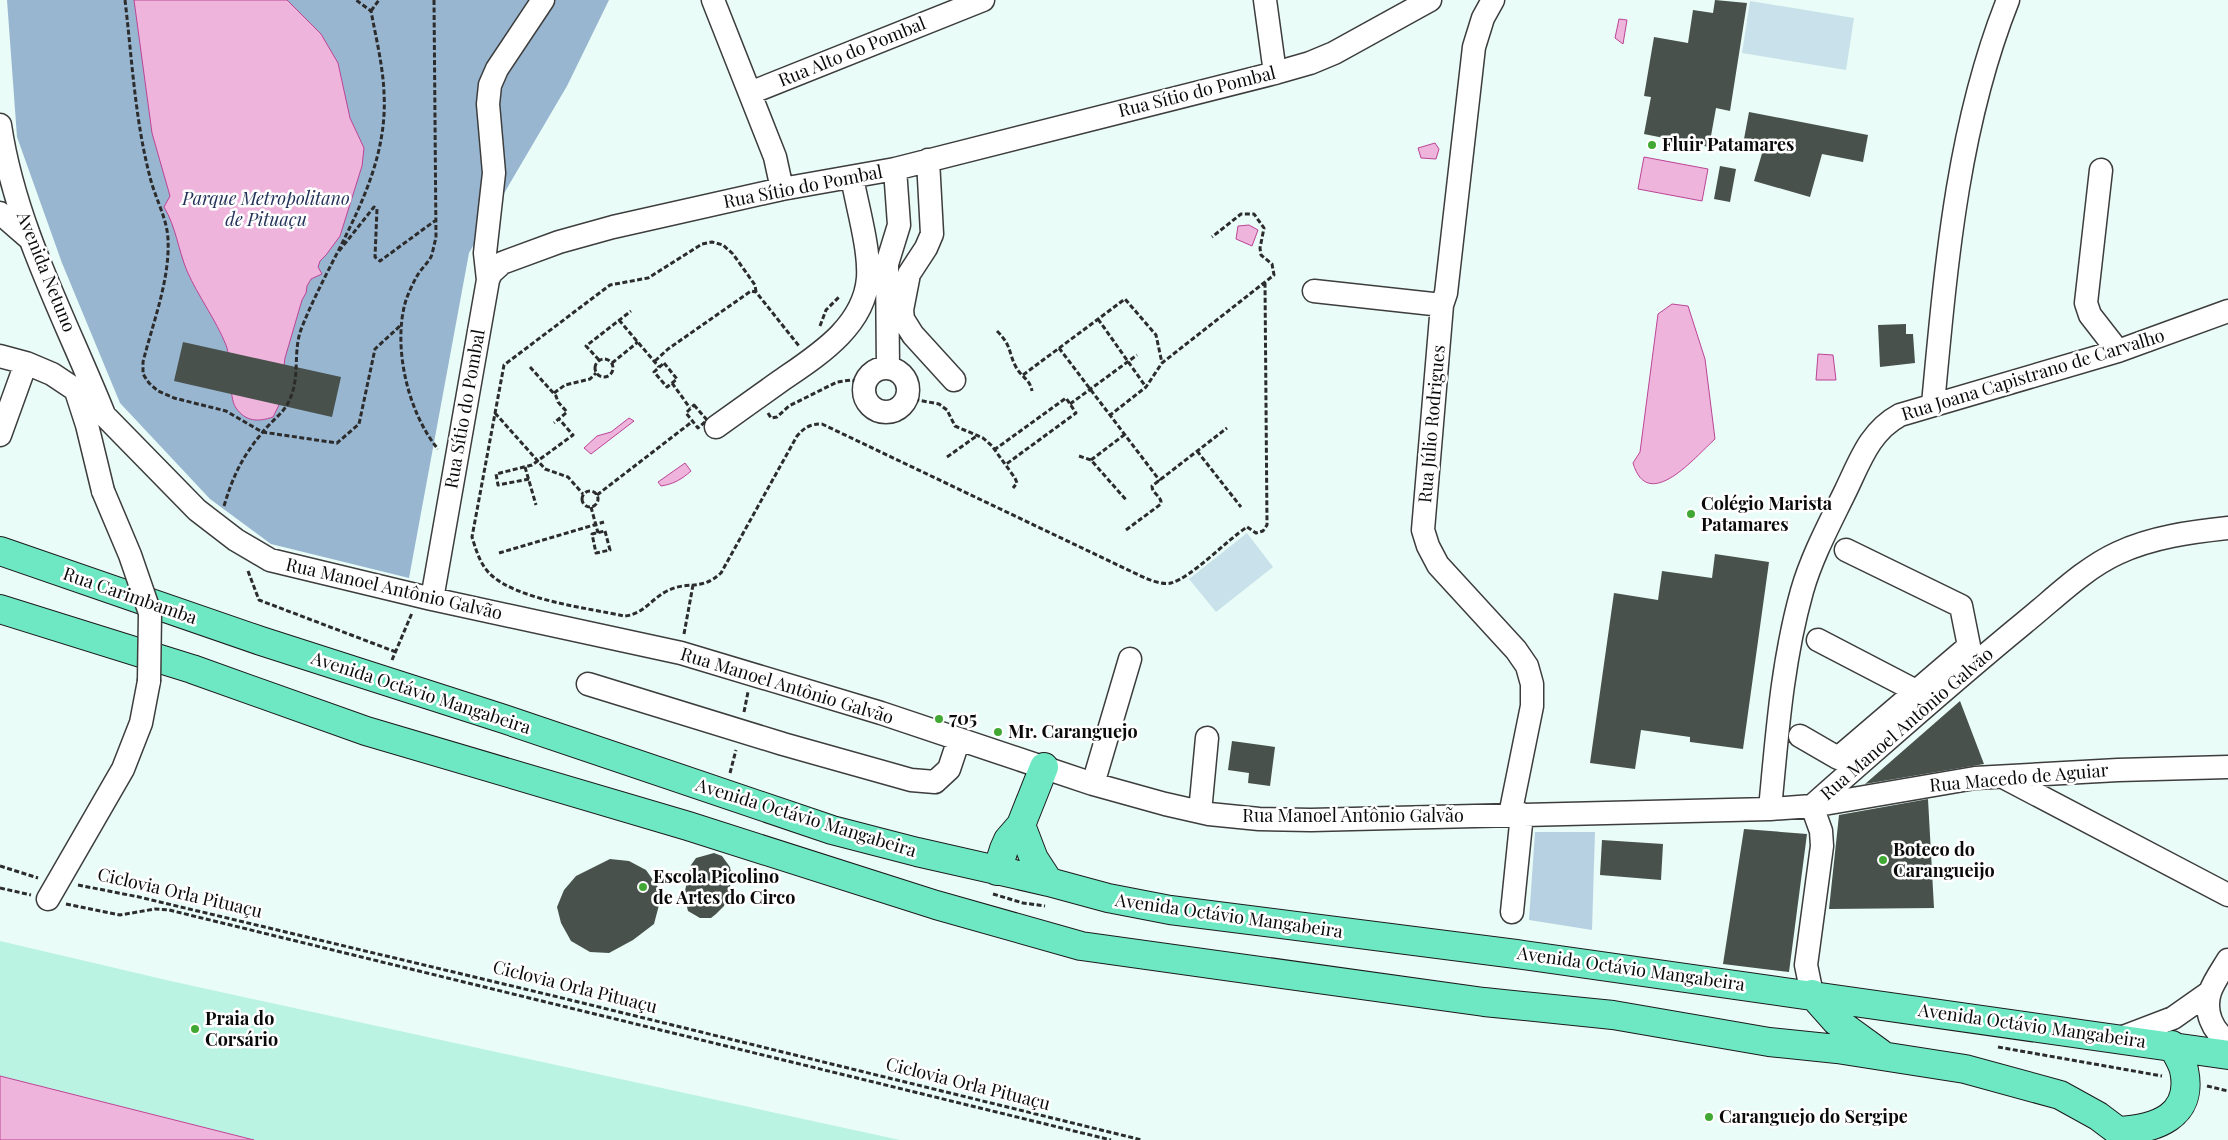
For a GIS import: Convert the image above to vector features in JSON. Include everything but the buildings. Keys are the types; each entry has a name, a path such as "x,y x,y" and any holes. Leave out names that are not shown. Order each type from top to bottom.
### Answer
{"main road":[{"name":"Rua Carimbamba","path":"0,552 261,641"},
{"path":"0,609 192,669 366,731 688,826 936,905 1081,946 1484,1002 1613,1015 1770,1042 1837,1049 1965,1069 2060,1095 2098,1116 2127,1136 2159,1124 2170,1116 2180,1103 2185,1090 2184,1068 2172,1045"},
{"name":"Avenida Octávio Mangabeira","path":"261,641 832,830 1108,898 1170,910 1812,994 1840,1000 2172,1045 2228,1055"},
{"path":"997,871 1006,844 1021,825 1044,767"},
{"path":"1021,825 1034,859 1049,882"},
{"path":"1812,994 1836,1021 1885,1057"}],"street":[{"path":"488,280 485,254 494,173 488,104 490,85 497,69 544,0"},
{"path":"713,0 775,158 782,189"},
{"name":"Rua Alto do Pombal","path":"750,94 983,0"},
{"path":"1265,0 1275,72"},
{"name":"Rua Sítio do Pombal","path":"426,598 455,465 488,280 491,273 502,263 559,242 613,226 782,189 895,169 1310,63 1430,0"},
{"name":"Rua Júlio Rodrigues","path":"1493,0 1483,18 1474,47 1446,293 1442,305 1424,530 1428,546 1438,565 1516,650 1527,666 1532,684 1532,706 1516,815"},
{"path":"1933,404 1945,274 1964,152 1986,62 2008,0"},
{"name":"Avenida Netuno","path":"0,125 5,157 30,240 104,415"},
{"path":"928,160 932,234 926,248 909,274 902,310 903,319 913,336 954,380"},
{"path":"888,368 887,264 899,225 895,169"},
{"path":"2100,170 2086,303 2095,322 2118,351"},
{"path":"707,427 756,398 824,350 849,325 858,312 867,287 868,264 852,176"},
{"path":"0,213 30,240"},
{"path":"1314,291 1442,305"},
{"name":"Rua Joana Capistrano de Carvalho","path":"1770,809 1788,649 1806,581 1830,522 1866,447 1875,434 1887,422 1900,415 2118,351 2228,311"},
{"name":"Rua Manoel Antônio Galvão","path":"0,356 26,363 52,374 76,390 104,415 173,488 227,534 270,560 426,598 681,653 881,713 1092,784 1200,812 1268,819 1770,809 1812,806 1921,697 1975,653 2082,576 2117,553 2145,542 2228,528"},
{"path":"0,435 26,363"},
{"path":"888,368 898,371 905,378 908,388 907,398 902,406 894,411 884,412 874,409 864,393 865,383 870,375 878,369 888,368"},
{"path":"52,891 124,769 141,723 149,681 150,613 130,554 103,491 87,425 76,390"},
{"path":"1846,550 1961,606 1975,653"},
{"path":"1800,736 1838,758 1921,697 1818,640"},
{"path":"1092,784 1130,659"},
{"path":"588,684 783,744 911,780 935,782 949,769 959,739"},
{"path":"1200,812 1207,738"},
{"name":"Rua Macedo de Aguiar","path":"1812,806 1975,778 2004,778 2118,770 2228,767"},
{"path":"2004,778 2228,895"},
{"path":"1812,806 1821,831 1822,846 1806,965 1812,994"},
{"path":"1512,912 1516,815"},
{"path":"2228,960 2210,992 2208,1012 2212,1024 2220,1036 2228,1041"},
{"path":"2118,1039 2173,1018 2210,992"}],"path":[{"path":"126,0 137,110 150,177 168,238 167,267 143,362 144,374 158,391 174,398 226,411 262,432 337,443 359,424 375,349 401,325"},
{"path":"356,0 371,11 384,94 382,136 372,176 358,213 334,257 301,329 296,363 296,386 288,404 262,432 233,475 227,534 259,600 396,652"},
{"path":"371,11 379,0"},
{"path":"434,0 436,238 431,256 417,276 406,300 401,325 401,351 406,377 422,428 437,449 455,465"},
{"path":"334,257 374,207 377,209 375,257 380,262 436,220"},
{"path":"1109,416 1146,386 1162,363 1274,275 1274,268 1261,255 1260,248 1264,228 1254,214 1241,214 1212,237"},
{"path":"756,292 756,285 733,254 723,245 712,242 702,244 648,278 610,285 504,365 472,536 478,557 490,574 508,587 528,594 624,616 633,616 671,589 706,584 720,573 797,436 812,424 822,424 1145,578 1157,582 1171,583 1185,576 1239,532 1247,528 1256,533 1263,531 1268,525 1265,282"},
{"path":"655,361 751,290 756,292 799,346"},
{"path":"1023,375 1122,300 1128,300 1156,335 1162,363"},
{"path":"599,360 586,346 631,311"},
{"path":"1098,319 1146,386"},
{"path":"619,320 659,367"},
{"path":"997,331 1009,344 1016,366 1031,385 1032,391"},
{"path":"612,363 638,342"},
{"path":"1059,348 1109,416 1160,480"},
{"path":"1070,404 1137,355"},
{"path":"608,359 612,363 614,371 610,375 602,378 596,374 595,364 599,360 608,359"},
{"path":"664,364 677,379 672,383 668,387 654,372 664,364"},
{"path":"530,367 567,412 554,423"},
{"path":"554,394 569,383 590,379 596,374"},
{"path":"756,398 771,418 777,417 789,406 837,382 851,380 865,383"},
{"path":"672,383 690,408"},
{"path":"907,398 939,404 947,410 955,426 978,435 994,450 1016,480 1017,483 1013,488"},
{"path":"994,450 1066,398 1076,413 1005,465"},
{"path":"694,405 686,413 693,421 707,427"},
{"path":"496,413 545,470 568,477 583,494 583,503 591,506 596,504 596,495 592,491 583,494"},
{"path":"528,479 498,485 496,474 525,467 538,461 573,435 559,419"},
{"path":"596,495 693,421"},
{"path":"1126,530 1161,504 1160,498 1152,489 1152,486 1227,428"},
{"path":"947,457 978,435"},
{"path":"1091,460 1124,435"},
{"path":"1198,451 1241,507"},
{"path":"1079,456 1091,460 1127,501"},
{"path":"525,467 536,505"},
{"path":"591,506 598,533"},
{"path":"499,553 604,522"},
{"path":"605,531 610,550 596,553 592,534 598,533 605,531"},
{"path":"681,653 693,585"},
{"path":"383,681 396,652 426,598"},
{"name":"Ciclovia Orla Pituaçu","path":"0,866 52,891 84,885 168,904 1142,1140"},
{"path":"0,888 52,891 120,915 155,909 168,910 1111,1140"}],"shaded area":[{"path":"134,0 287,0 321,34 338,63 350,118 364,148 362,166 340,236 320,261 318,267 322,274 311,279 302,300 285,358 279,405 273,417 253,420 244,416 236,408 232,396 226,345 187,271 171,222 164,207 170,196 152,133"},
{"path":"1750,1 1854,18 1846,70 1742,53"},
{"path":"1619,19 1627,20 1623,44 1615,38"},
{"path":"1435,143 1439,149 1436,159 1421,158 1418,148"},
{"path":"1644,157 1708,169 1702,201 1638,189"},
{"path":"1249,225 1258,230 1252,246 1236,239 1238,226"},
{"path":"1672,304 1688,306 1705,359 1715,439 1672,477 1660,483 1649,483 1640,477 1633,463 1640,452 1658,314"},
{"path":"1818,354 1833,355 1836,380 1816,380"},
{"path":"629,418 634,421 591,454 584,448 597,436 611,432"},
{"path":"685,463 691,471 678,481 661,486 658,482"},
{"path":"1247,533 1273,567 1216,612 1189,579"},
{"path":"1535,832 1595,832 1592,930 1529,920"},
{"path":"0,1076 254,1140 0,1140"}],"green space":[{"name":"Parque Metropolitano de Pituaçu","path":"7,0 609,0 567,86 469,253 409,578 271,544 210,499 120,403 62,263 17,137"}],"sand":[{"name":"Praia do Corsário","path":"0,941 175,982 900,1140 254,1140 0,1076"}],"place":[{"name":"Fluir Patamares","path":"1652,145"},
{"name":"Colégio Marista Patamares","path":"1691,514"},
{"name":"705","path":"939,719"},
{"name":"Mr. Caranguejo","path":"998,732"},
{"name":"Boteco do Carangueijo","path":"1883,860"},
{"name":"Escola Picolino de Artes do Circo","path":"643,887"},
{"name":"Praia do Corsário","path":"195,1029"},
{"name":"Caranguejo do Sergipe","path":"1709,1117"}]}
